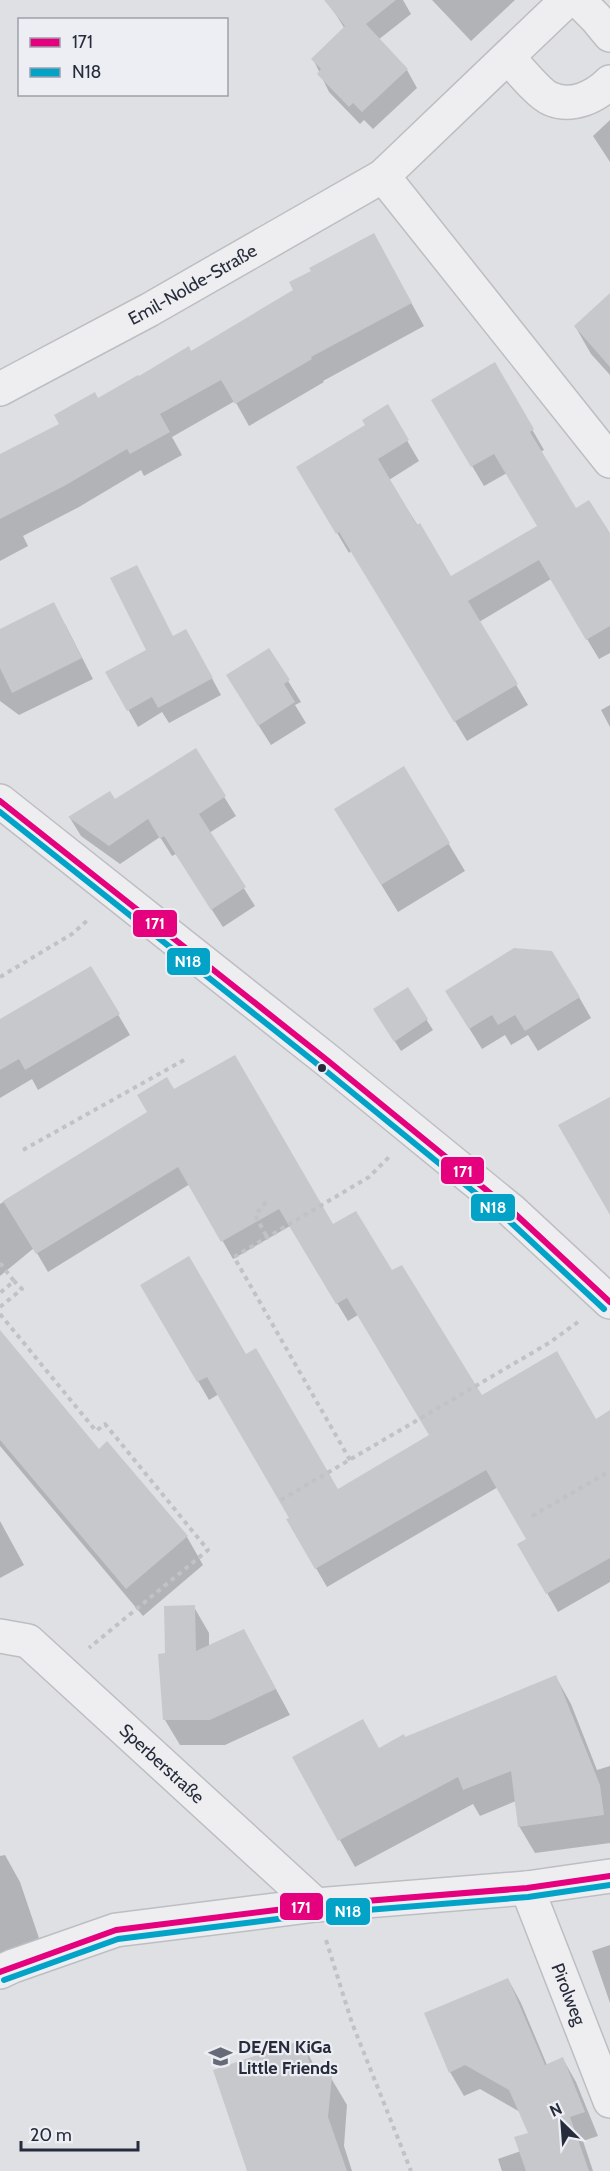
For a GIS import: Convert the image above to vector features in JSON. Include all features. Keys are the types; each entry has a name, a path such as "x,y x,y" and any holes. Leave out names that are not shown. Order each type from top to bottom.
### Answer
{"street":[{"name":"Emil-Nolde-Straße","path":"0,389 149,310 383,176 567,0"},
{"path":"578,0 610,36"},
{"path":"508,57 550,99 573,102 598,94 610,82"},
{"path":"383,176 610,461"},
{"path":"0,801 512,1210 609,1301"},
{"name":"Sperberstraße","path":"0,1636 28,1641 316,1905"},
{"path":"0,1972 116,1930 316,1905 527,1888 610,1876"},
{"name":"Pirolweg","path":"527,1888 610,2101"}],"path":[{"path":"0,977 72,934 118,893"},
{"path":"23,1150 184,1060"},
{"path":"350,1460 234,1257 369,1177 414,1131"},
{"path":"266,1202 255,1215 267,1237"},
{"path":"0,1263 22,1289 0,1307"},
{"path":"0,1293 14,1281"},
{"path":"281,1500 549,1343 609,1301"},
{"path":"0,1314 96,1431 105,1424 208,1550 61,1671"},
{"path":"532,1516 610,1471"},
{"path":"316,1905 352,2023 411,2171"}],"building":[{"path":"324,0 396,0 366,24 408,69 362,112 353,103 349,107 317,74 321,69 311,59 345,26"},
{"path":"374,233 412,303 311,357 312,359 235,404 221,380 160,414 170,432 130,454 127,449 66,485 0,519 0,454 59,424 54,415 95,392 98,398 189,346 191,351 293,290 289,282 311,271 309,268"},
{"path":"610,293 610,367 574,326"},
{"path":"495,362 534,429 530,432 576,508 589,500 610,533 610,626 586,640 539,560 468,601 518,684 454,722 339,532 336,534 296,467 365,425 362,420 388,404 409,440 378,459 417,525 420,523 451,576 537,526 494,454 471,467 431,400"},
{"path":"137,565 173,636 186,629 213,678 158,708 152,697 127,711 105,672 146,650 110,578"},
{"path":"54,602 82,658 12,693 0,668 0,629"},
{"path":"269,648 290,680 284,684 295,702 258,726 226,675"},
{"path":"196,748 226,796 199,814 246,887 211,910 164,836 160,839 148,819 109,846 68,817 110,791 115,799"},
{"path":"404,766 450,843 381,885 334,809"},
{"path":"514,948 552,951 580,997 525,1031 515,1015 498,1025 492,1015 469,1029 445,991"},
{"path":"91,966 120,1014 25,1070 19,1059 0,1070 0,1019"},
{"path":"408,987 428,1019 394,1042 373,1009"},
{"path":"235,1055 333,1224 356,1211 392,1270 402,1265 482,1395 557,1351 596,1419 610,1410 610,1558 546,1594 517,1544 526,1539 486,1470 315,1569 286,1519 289,1518 207,1377 197,1382 140,1285 189,1256 246,1354 256,1348 338,1489 429,1435 347,1298 336,1304 279,1209 221,1242 178,1167 36,1254 3,1201 147,1112 137,1095 167,1077 174,1089"},
{"path":"610,1097 610,1215 558,1125"},
{"path":"0,1330 99,1449 107,1441 188,1536 126,1589 0,1440"},
{"path":"195,1605 196,1651 244,1629 276,1689 210,1720 163,1720 158,1654 165,1653 164,1606"},
{"path":"556,1675 600,1785 604,1815 518,1827 511,1771 463,1790 458,1777 338,1841 292,1757 363,1719 379,1748 404,1734 405,1737"},
{"path":"508,1978 545,2065 563,2057 585,2112 570,2117 589,2171 526,2171 514,2137 528,2133 509,2090 465,2065 449,2073 424,2013"},
{"path":"302,2040 314,2075 332,2076 328,2117 347,2171 247,2171 213,2070"}],"transit line":[{"name":"171","path":"0,801 327,1060 512,1211 610,1302"},
{"name":"N18","path":"0,812 321,1067 506,1218 604,1309"},
{"name":"171","path":"0,1972 116,1930 316,1905 527,1888 610,1876"},
{"name":"N18","path":"4,1980 118,1939 317,1914 528,1897 610,1885"}],"place":[{"name":"DE/EN KiGa Little Friends","path":"220,2057"}]}
